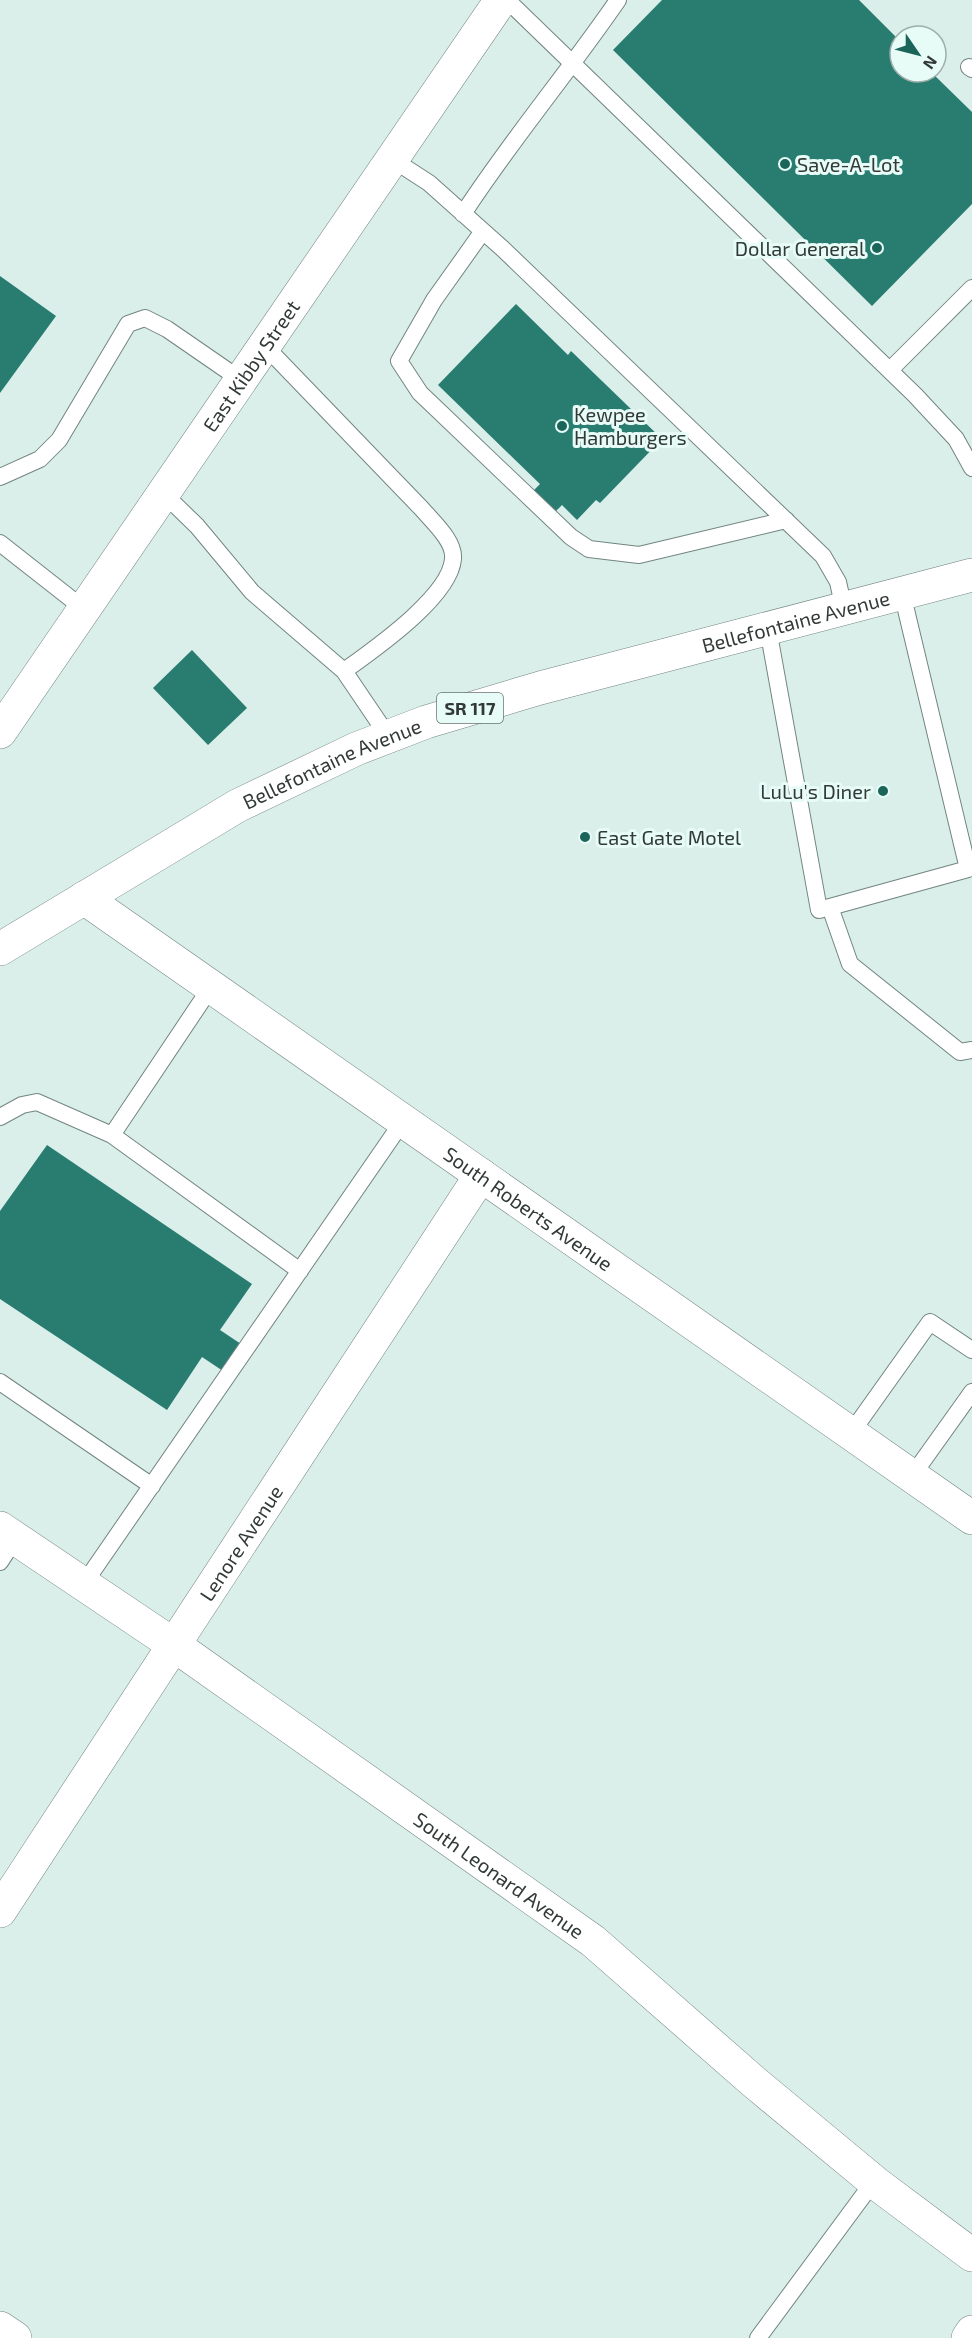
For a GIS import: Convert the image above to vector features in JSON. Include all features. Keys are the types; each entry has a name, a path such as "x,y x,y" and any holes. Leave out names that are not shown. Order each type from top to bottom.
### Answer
{"street":[{"name":"East Kibby Street","path":"0,732 501,0"},
{"name":"Bellefontaine Avenue","path":"0,949 237,806 293,777 388,736 426,722 540,688 972,575"},
{"name":"South Roberts Avenue","path":"84,898 972,1518"},
{"name":"Lenore Avenue","path":"0,1911 481,1175"},
{"name":"South Leonard Avenue","path":"5,1543 83,1585 174,1646 593,1941 754,2082 874,2181 972,2255"},
{"path":"0,2328 15,2338"},
{"path":"968,2338 972,2332"}],"lane":[{"path":"507,0 890,370 956,439 972,468"},
{"path":"464,214 485,180 574,64 618,0"},
{"path":"392,159 429,183 483,231 823,556 838,582 844,609"},
{"path":"483,231 434,300 399,361 420,393 571,537 589,549 639,555 786,520"},
{"path":"890,370 972,288"},
{"path":"0,477 40,459 59,440 128,324 146,318 167,329 241,380"},
{"path":"264,345 422,509 445,536 454,558 447,578 404,627 344,671"},
{"path":"163,493 197,526 252,592 344,671 388,736"},
{"path":"0,543 84,609"},
{"path":"768,629 819,910 969,869 902,593"},
{"path":"830,907 850,964 960,1052 972,1050"},
{"path":"112,1135 211,987"},
{"path":"0,1117 22,1105 37,1102 112,1135 300,1270"},
{"path":"83,1585 403,1121"},
{"path":"851,1433 930,1322 972,1350"},
{"path":"0,1382 152,1486"},
{"path":"912,1476 972,1392"},
{"path":"758,2338 874,2181"}],"building":[{"path":"662,0 859,0 888,29 888,84 943,84 972,112 972,204 872,306 613,50"},
{"path":"0,276 56,316 0,393"},
{"path":"516,304 568,355 571,351 662,439 600,503 596,500 577,520 562,505 555,512 533,491 540,484 438,385"},
{"path":"192,650 247,708 208,745 153,688"},
{"path":"47,1145 252,1284 220,1330 244,1346 226,1373 202,1357 167,1410 0,1299 0,1211"}],"place":[{"name":"Save-A-Lot","path":"785,164"},
{"name":"Dollar General","path":"877,248"},
{"name":"Kewpee Hamburgers","path":"562,426"},
{"name":"LuLu's Diner","path":"883,791"},
{"name":"East Gate Motel","path":"585,837"}]}
